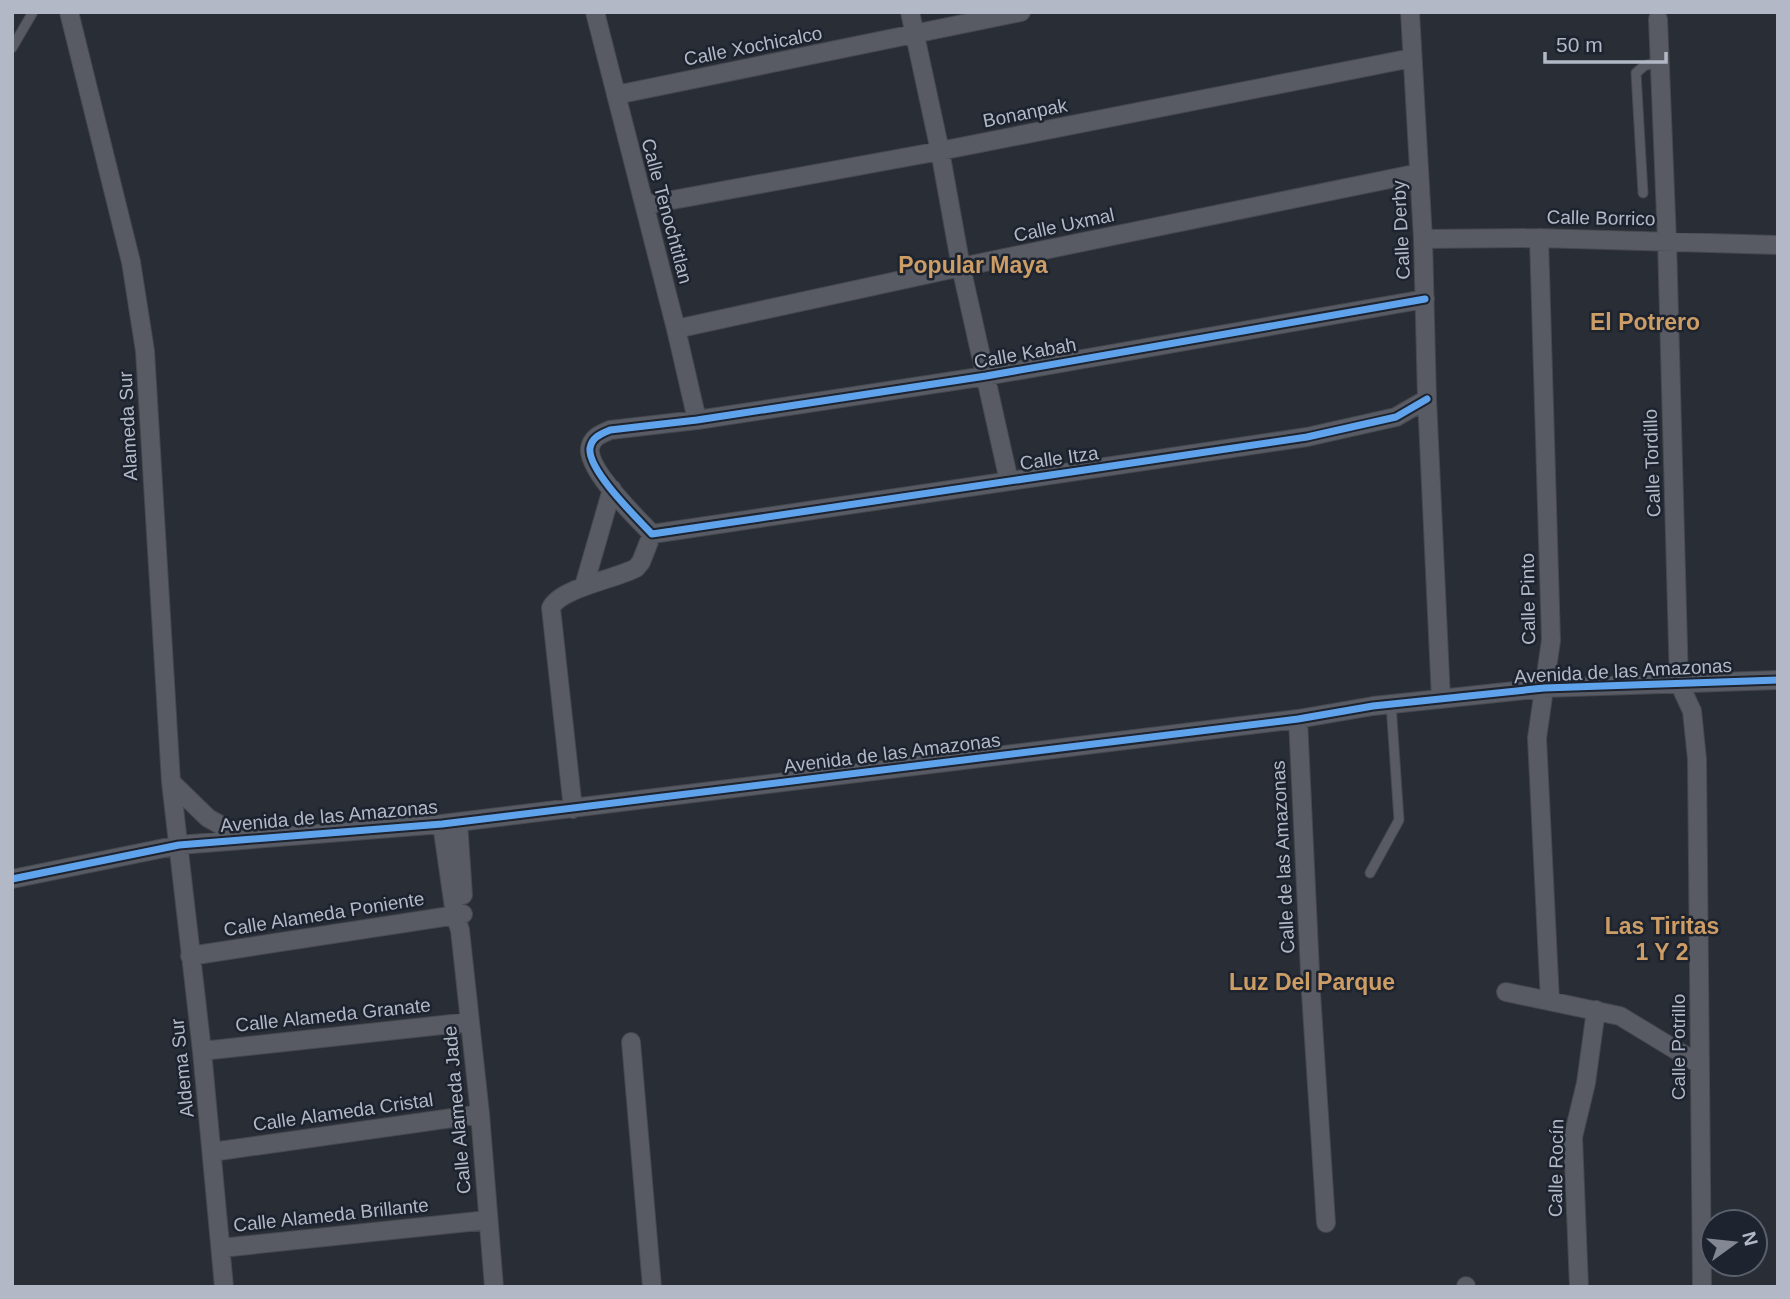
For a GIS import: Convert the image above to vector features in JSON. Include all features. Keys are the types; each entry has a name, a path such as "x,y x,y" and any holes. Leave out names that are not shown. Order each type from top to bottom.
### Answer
{"street":[{"name":"Alameda Sur","path":"69,12 131,261 145,351 171,782 179,845"},
{"name":"Calle Tenochtitlan","path":"595,12 697,420"},
{"path":"910,12 940,151 961,267 1009,481"},
{"name":"Calle Xochicalco","path":"615,95 1021,12"},
{"name":"Calle Derby","path":"1410,12 1423,239 1427,399 1441,699"},
{"name":"Calle Tordillo","path":"1658,19 1679,683"},
{"name":"Bonanpak","path":"645,205 940,151 1412,58"},
{"name":"Calle Uxmal","path":"676,329 961,267 1419,173"},
{"name":"Calle Borrico","path":"1423,239 1539,238 1778,245"},
{"name":"Calle Pinto","path":"1539,238 1551,640 1537,738 1550,1001"},
{"name":"Calle Kabah","path":"612,489 592,460 590,451 597,435 610,430 697,420 986,376 1425,299"},
{"name":"Calle Itza","path":"652,534 1307,437 1396,417 1427,399"},
{"path":"573,808 551,608 553,602 584,586 636,568 641,562 652,534 612,489"},
{"path":"584,586 612,489"},
{"name":"Avenida de las Amazonas","path":"12,879 179,845 450,823 1298,719 1391,704 1544,688 1778,680"},
{"name":"Calle Potrillo","path":"1679,683 1692,711 1697,759 1702,1287"},
{"name":"Calle de las Amazonas","path":"1298,719 1311,993 1326,1223"},
{"path":"171,782 208,818 244,838"},
{"name":"Calle Alameda Jade","path":"450,823 480,1114 494,1287"},
{"name":"Aldema Sur","path":"179,845 224,1287"},
{"name":"Calle Alameda Poniente","path":"190,956 460,919"},
{"path":"1506,992 1620,1016 1699,1064"},
{"name":"Calle Rocín","path":"1579,1287 1573,1137 1586,1083 1596,1010"},
{"name":"Calle Alameda Granate","path":"202,1051 470,1022"},
{"path":"631,1042 653,1287"},
{"name":"Calle Alameda Cristal","path":"212,1152 480,1114"},
{"name":"Calle Alameda Brillante","path":"221,1248 488,1220"}],"lane":[{"path":"12,48 33,12"},
{"path":"1643,193 1636,73 1644,66 1660,61"},
{"path":"1370,873 1399,820 1391,704"}],"cycle path":[{"path":"1425,299 986,376 697,420 610,430 595,439 590,448 591,457 604,481 652,534 1307,437 1396,417 1427,399"},
{"path":"12,879 179,845 442,824 1298,719 1373,706 1544,688 1778,680"}],"district":[{"name":"Popular Maya","path":"973,265"},
{"name":"El Potrero","path":"1645,322"},
{"name":"Las Tiritas 1 Y 2","path":"1662,939"},
{"name":"Luz Del Parque","path":"1312,982"}]}
